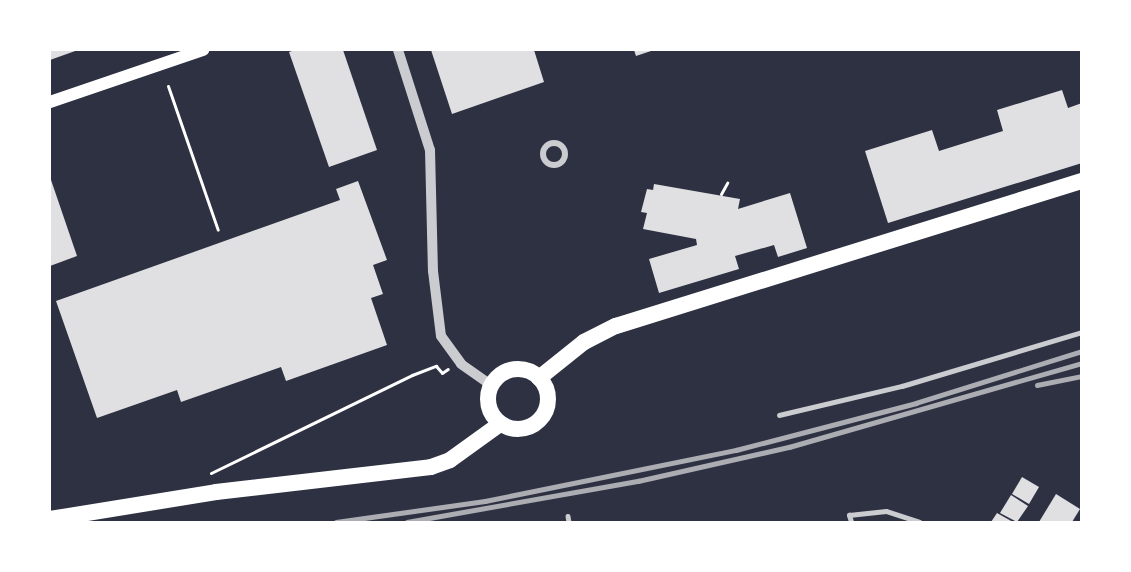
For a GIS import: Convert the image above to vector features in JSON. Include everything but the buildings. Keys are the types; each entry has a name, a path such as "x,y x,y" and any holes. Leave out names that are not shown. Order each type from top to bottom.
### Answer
{"highway":[{"path":"539,378 584,342 616,326 1082,182"},
{"path":"513,369 539,378 548,395 544,415 529,428 509,429 500,424 489,410 491,385 504,372 513,369"},
{"path":"50,519 216,492 430,467 450,460 500,424"}],"main road":[{"path":"50,102 203,50"}],"street":[{"path":"398,50 430,150 433,271 441,336 461,364 491,385"}],"lane":[{"path":"779,415 902,386 1082,332"},
{"path":"850,522 849,515 886,511 919,522"},
{"path":"568,516 569,522"}],"path":[{"path":"168,86 218,230"},
{"path":"721,194 727,183"},
{"path":"204,476 412,375 436,366 442,373 448,369"}],"railway":[{"path":"336,522 485,501 736,450 916,403 1082,351"},
{"path":"407,522 638,481 789,447 1082,363"},
{"path":"1037,385 1082,376"}]}
